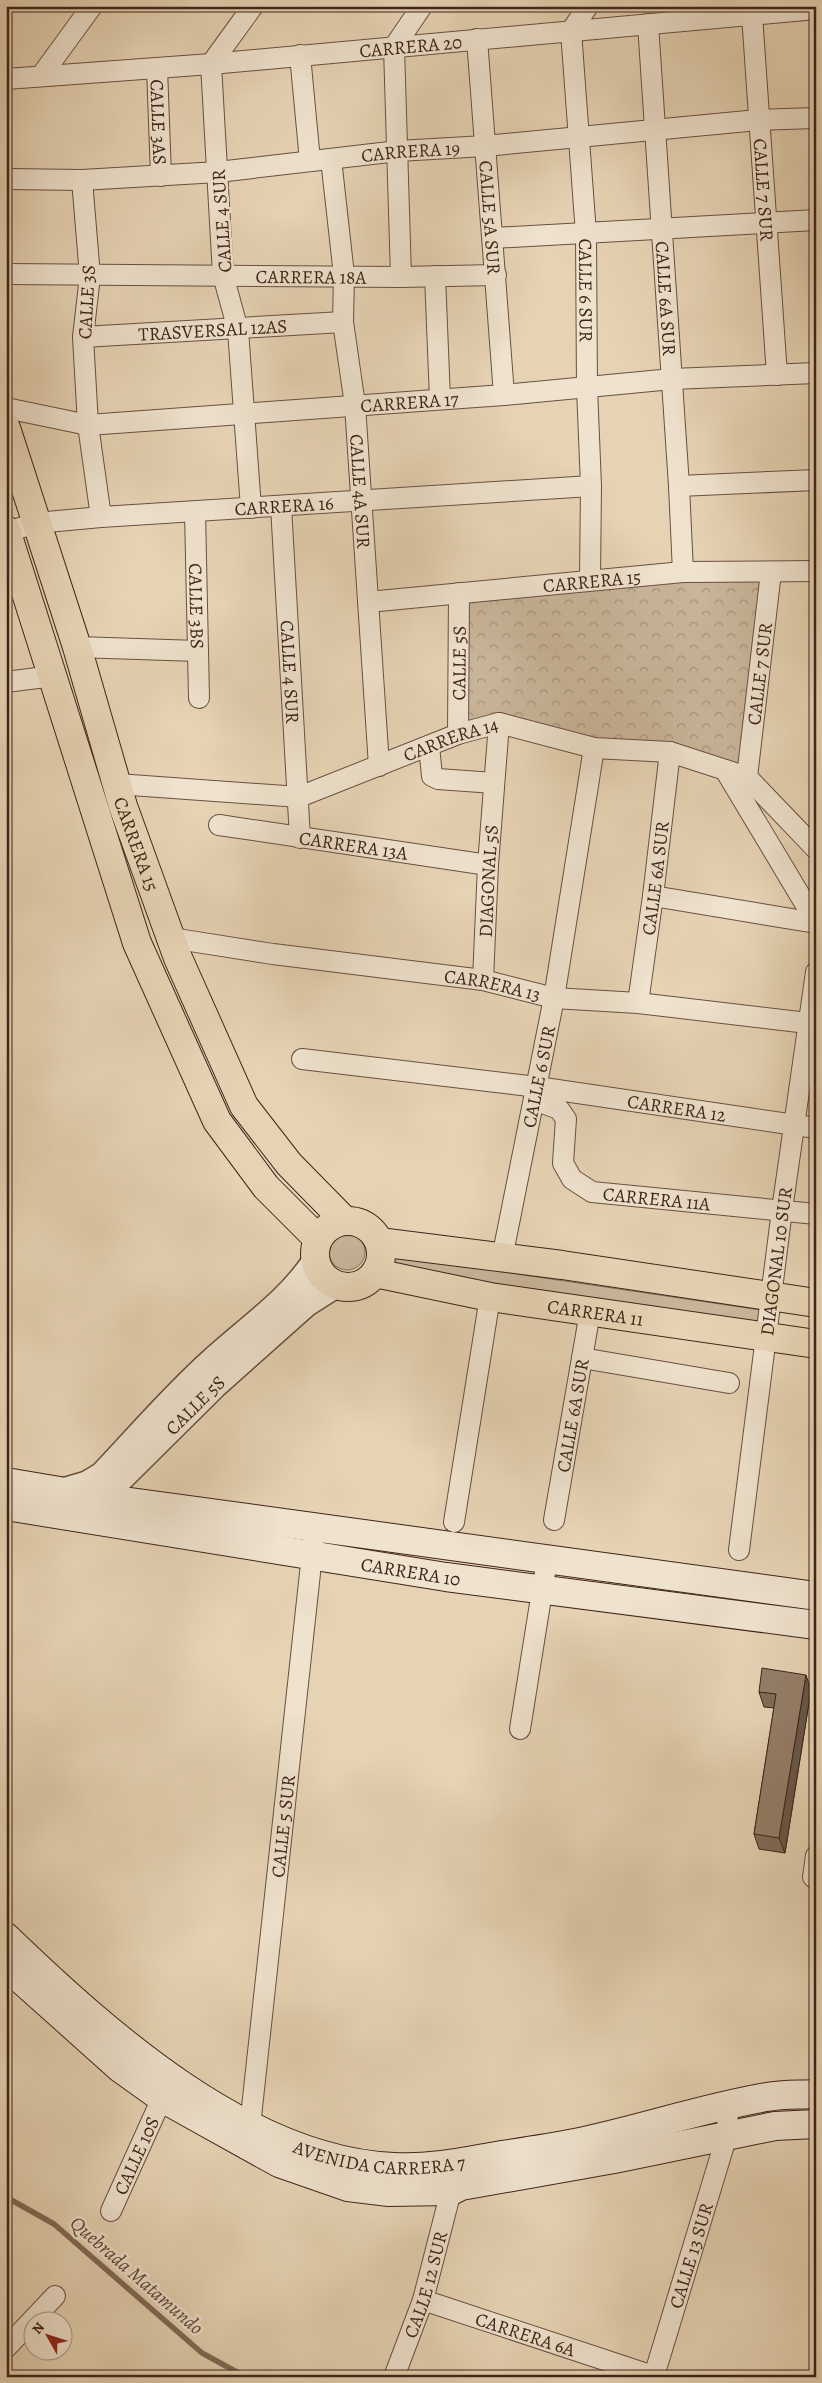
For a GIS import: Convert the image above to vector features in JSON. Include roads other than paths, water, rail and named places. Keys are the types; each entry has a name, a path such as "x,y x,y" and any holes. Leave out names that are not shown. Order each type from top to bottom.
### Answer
{"main road":[{"name":"CARRERA 15","path":"6,428 77,647 117,784 178,958 244,1106 289,1164 344,1221"},
{"name":"CARRERA 15","path":"7,531 136,942 217,1121 266,1187 317,1250"},
{"path":"344,1221 355,1221 366,1225 374,1232 382,1252 375,1273 368,1281 357,1286 336,1285 324,1278 317,1250 325,1230 334,1224 344,1221"},
{"path":"379,1242 816,1303"},
{"name":"CARRERA 11","path":"375,1273 490,1296 816,1344"},
{"name":"CARRERA 10","path":"6,1482 55,1502 313,1556 543,1590 816,1625"},
{"name":"CARRERA 10","path":"6,1506 101,1498 816,1596"},
{"name":"AVENIDA CARRERA 7","path":"6,1937 139,2055 248,2136 279,2163 348,2187 389,2192 451,2191 461,2186 614,2159 775,2126 816,2124"},
{"name":"AVENIDA CARRERA 7","path":"6,1966 120,2068 162,2098 248,2136 282,2141 352,2163 394,2168 449,2164 576,2143 768,2096 816,2094"}],"street":[{"path":"41,76 92,6"},
{"path":"211,64 253,6"},
{"path":"400,277 394,47 422,6"},
{"path":"571,30 588,6"},
{"name":"CARRERA 20","path":"6,79 211,64 648,24 755,11 816,9"},
{"name":"CALLE 7 SUR","path":"755,11 758,120 777,374"},
{"name":"CALLE 6A SUR","path":"648,24 680,486 683,572"},
{"name":"CALLE 6 SUR","path":"571,30 586,234 587,388 591,486 590,580"},
{"name":"CALLE 5A SUR","path":"477,39 504,395"},
{"path":"300,55 310,161"},
{"name":"CALLE 4 SUR","path":"211,64 222,274 238,330 251,508"},
{"name":"CALLE 3AS","path":"157,68 161,176"},
{"name":"CARRERA 19","path":"6,179 82,180 218,172 398,151 485,146 758,120 816,118"},
{"name":"CALLE 4A SUR","path":"331,159 344,275 343,322 354,404 379,766"},
{"name":"CALLE 3S","path":"82,180 90,276 83,337 88,425 101,517"},
{"path":"493,238 816,220"},
{"name":"CARRERA 18A","path":"6,274 90,276 222,274 400,277 496,275"},
{"path":"435,276 440,399"},
{"name":"TRASVERSAL 12AS","path":"83,337 238,330 343,322"},
{"name":"CARRERA 17","path":"6,408 88,425 354,404 504,395 672,379 816,373"},
{"path":"680,486 816,480"},
{"name":"CARRERA 16","path":"7,531 36,522 591,486"},
{"name":"CALLE 4 SUR","path":"281,506 300,797 300,838"},
{"name":"CALLE 3BS","path":"195,512 199,698"},
{"name":"CARRERA 15","path":"368,602 683,572 816,571"},
{"name":"CALLE 7 SUR","path":"747,778 771,572"},
{"name":"CALLE 5S","path":"458,734 459,593"},
{"path":"77,647 198,651"},
{"path":"6,682 53,676"},
{"path":"429,746 432,776 438,779 494,783 499,723"},
{"name":"CARRERA 14","path":"117,784 300,797 458,734 499,723 594,748 670,752 747,778 816,849"},
{"name":"CALLE 6 SUR","path":"502,1258 554,998 594,748"},
{"name":"CALLE 6A SUR","path":"638,1003 670,752"},
{"path":"725,770 816,922"},
{"name":"DIAGONAL 5S","path":"483,980 494,783"},
{"name":"CARRERA 13A","path":"219,825 488,866"},
{"path":"653,896 816,922"},
{"name":"CARRERA 13","path":"171,938 272,954 483,980 554,998 638,1003 812,1024"},
{"name":"DIAGONAL 10 SUR","path":"739,1550 782,1210 812,1024 816,972"},
{"path":"302,1059 536,1093"},
{"name":"CARRERA 12","path":"536,1093 816,1128"},
{"name":"CARRERA 11A","path":"536,1093 558,1109 566,1118 563,1162 572,1179 592,1192 816,1214"},
{"name":"CALLE 5S","path":"55,1502 102,1475 211,1362 284,1299 305,1277 317,1250"},
{"name":"CALLE 5S","path":"101,1498 214,1386 306,1304 336,1285"},
{"path":"454,1522 490,1296"},
{"name":"CALLE 6A SUR","path":"554,1520 590,1312"},
{"path":"582,1358 729,1383"},
{"name":"CALLE 5 SUR","path":"248,2136 315,1527"},
{"path":"520,1729 547,1560"},
{"path":"814,1878 816,1856"},
{"name":"CALLE 10S","path":"111,2211 162,2098"},
{"name":"CALLE 13 SUR","path":"655,2376 727,2135 728,2106"},
{"name":"CALLE 12 SUR","path":"394,2377 423,2300 451,2191 449,2164"},
{"path":"6,2348 55,2296"},
{"name":"CARRERA 6A","path":"423,2300 655,2376"}],"waterway":[{"name":"Quebrada Matamundo","path":"6,2197 54,2224 202,2353 246,2377"}]}
